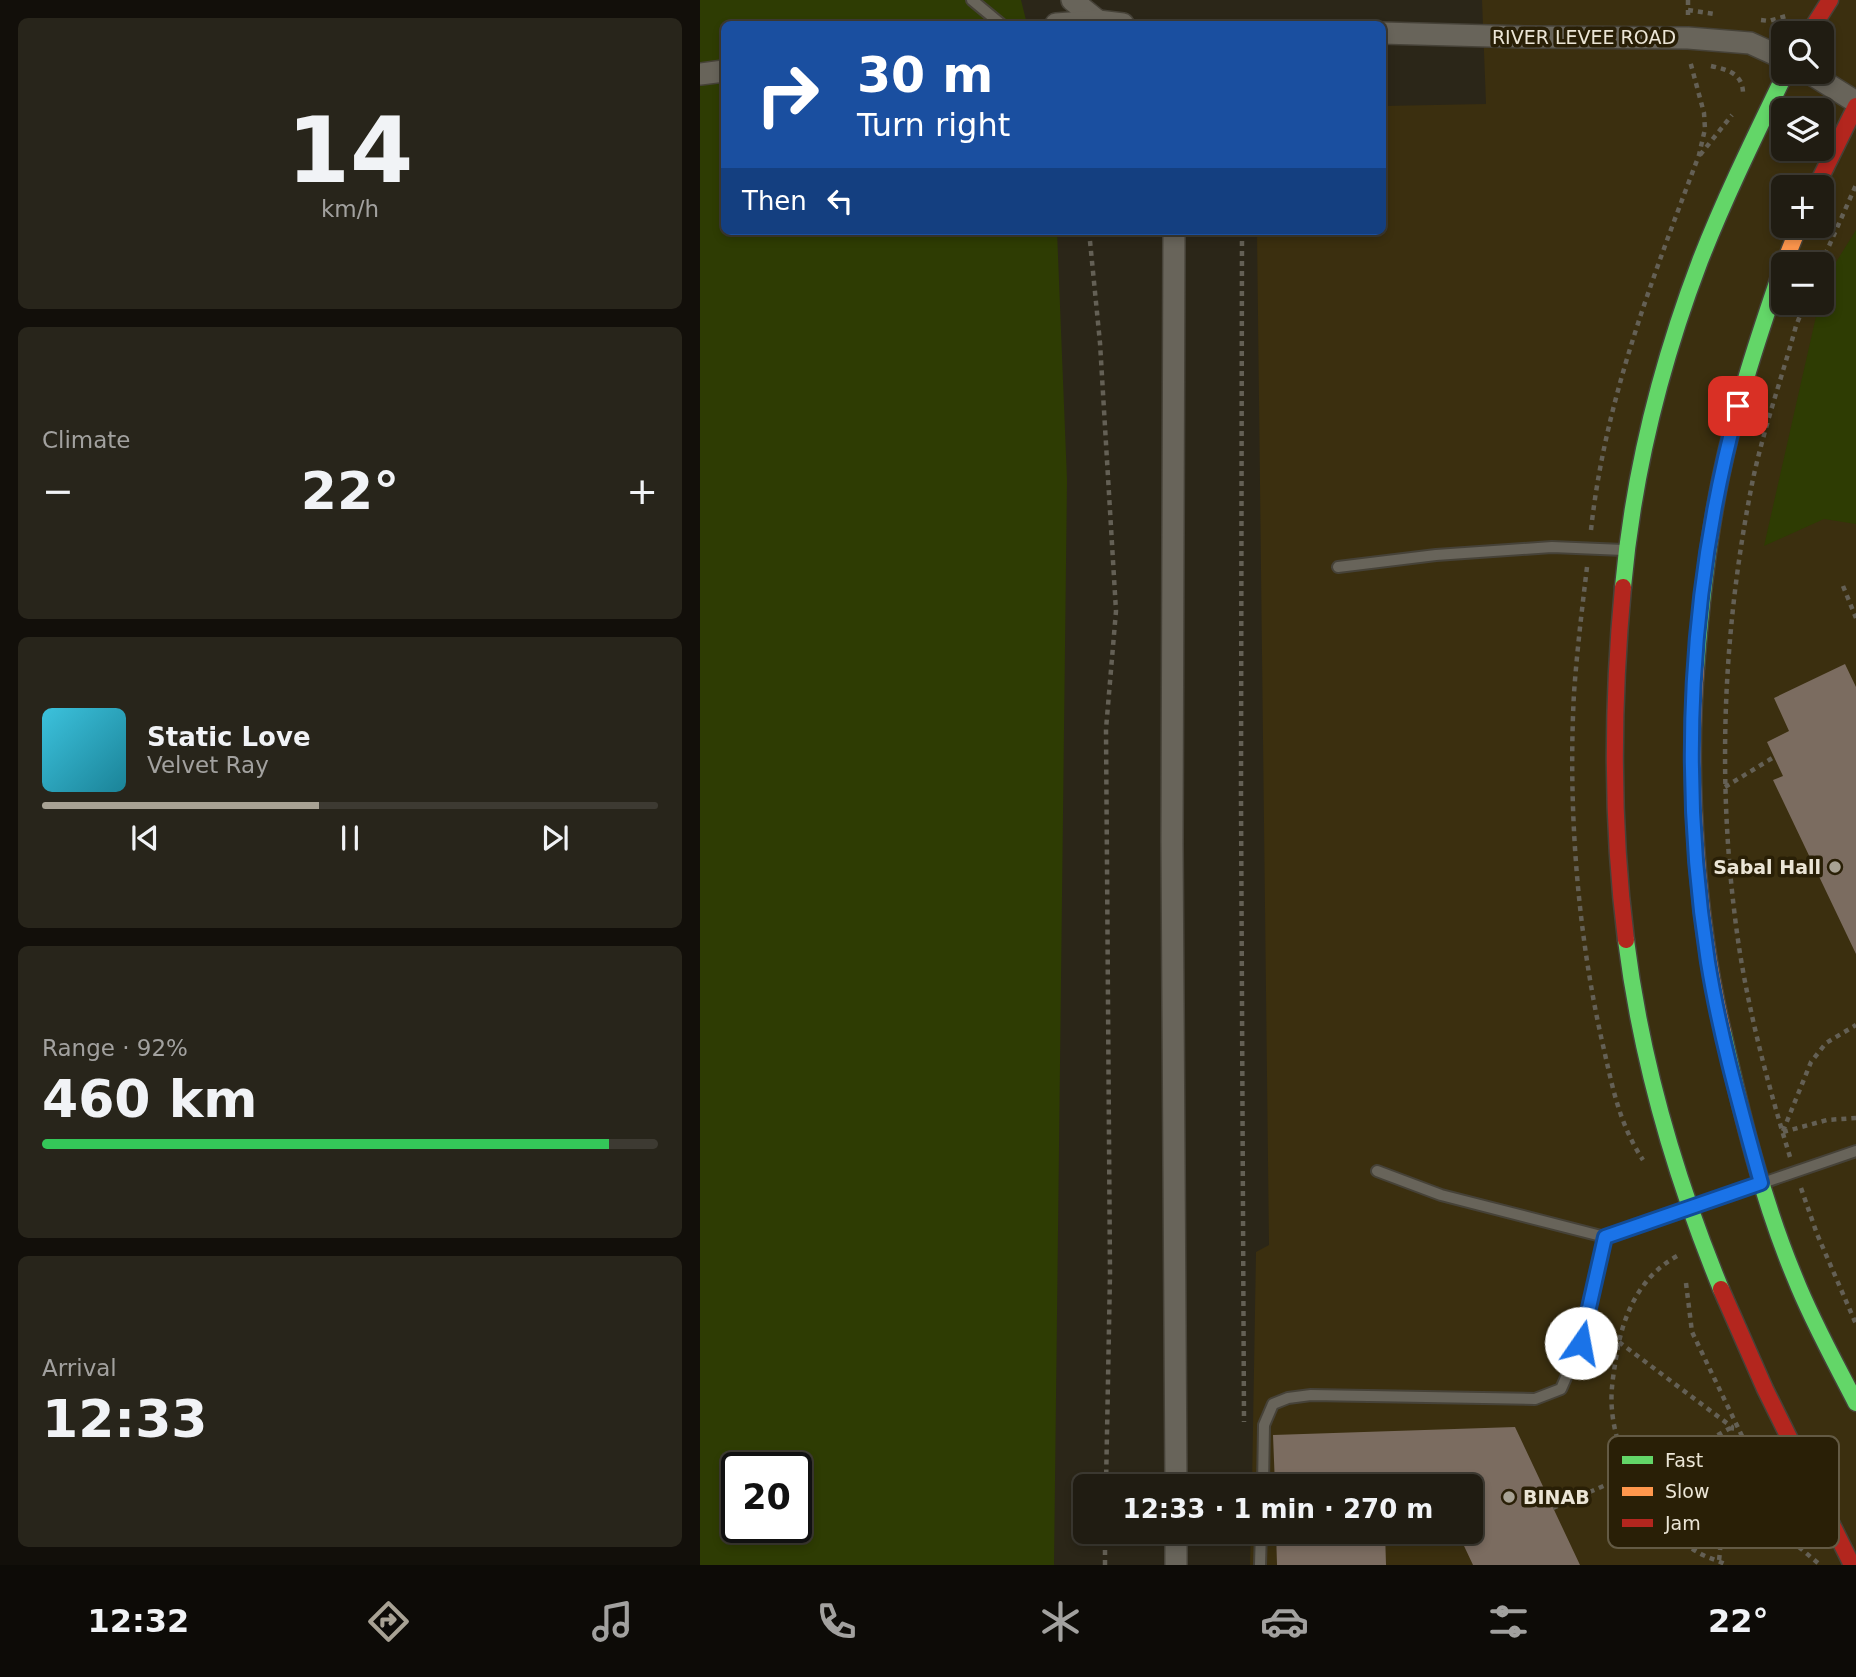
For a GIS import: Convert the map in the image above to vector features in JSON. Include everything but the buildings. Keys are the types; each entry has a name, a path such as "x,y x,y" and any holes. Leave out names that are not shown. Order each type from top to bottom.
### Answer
{"main road":[{"path":"1817,21 1830,0"},
{"path":"1780,84 1729,190 1680,321 1654,414 1635,494 1627,550 1619,621 1612,736 1622,915 1638,1025 1665,1132 1688,1207 1728,1309 1790,1436"},
{"path":"1822,175 1856,104"},
{"path":"1771,299 1749,362 1726,450 1703,578 1693,692 1693,804 1697,876 1708,962 1735,1091 1761,1183 1796,1280 1856,1403"},
{"path":"1839,1538 1852,1565"}],"street":[{"path":"1072,0 1097,21"},
{"name":"RIVER LEVEE ROAD","path":"1386,33 1688,38 1750,43 1771,53"},
{"path":"700,74 721,71"},
{"path":"1826,84 1856,104"},
{"path":"1174,235 1172,842 1176,1474"},
{"path":"1176,1544 1176,1565"}],"lane":[{"path":"972,0 997,21"},
{"path":"1338,567 1442,554 1552,547 1627,550"},
{"path":"1377,1171 1441,1195 1605,1237 1794,1170 1856,1151"},
{"path":"1262,1474 1264,1425 1273,1404 1288,1398 1311,1395 1535,1399 1561,1389 1581,1343 1605,1237"},
{"path":"1260,1565 1261,1544"}],"path":[{"path":"1649,1170 1630,1140 1618,1112 1598,1022 1582,911 1574,807 1574,693 1589,548 1605,445 1637,320 1699,155 1705,129 1704,113 1689,61 1688,0"},
{"path":"1688,10 1717,14"},
{"path":"1758,20 1769,21 1789,15"},
{"path":"1689,61 1728,70 1738,76 1744,94 1740,105 1699,155"},
{"path":"1826,252 1856,186"},
{"path":"1089,235 1100,343 1116,611 1106,729 1110,1275 1106,1474"},
{"path":"1242,235 1244,1431"},
{"path":"1800,315 1754,477 1738,570 1729,645 1725,787 1739,947 1759,1047 1794,1170 1817,1234 1856,1324"},
{"path":"1843,586 1856,618"},
{"path":"1725,787 1774,757"},
{"path":"1783,1132 1811,1062 1826,1043 1856,1025"},
{"path":"1783,1132 1827,1119 1856,1118"},
{"path":"1665,1215 1681,1264"},
{"path":"1616,1436 1612,1410 1614,1373 1622,1323 1639,1291 1666,1262 1678,1256"},
{"path":"1684,1272 1692,1332 1740,1436"},
{"path":"1619,1342 1734,1425"},
{"path":"1715,1436 1734,1425"},
{"path":"1733,1436 1734,1425"},
{"path":"1553,1508 1608,1484"},
{"path":"1105,1544 1105,1565"},
{"path":"1694,1548 1727,1565"},
{"path":"1719,1561 1720,1548"},
{"path":"1800,1548 1820,1565"}],"shaded area":[{"path":"1482,0 1856,0 1856,1565 1250,1565 1251,1544 1483,1544 1483,1474 1252,1474 1256,1252 1269,1245 1257,235 1386,235 1386,106 1486,104"}],"green space":[{"path":"700,0 1021,0 1026,21 721,21 721,235 1057,235 1067,480 1054,1565 700,1565"},
{"path":"1856,230 1856,524 1824,519 1764,546 1816,315 1834,315 1834,265"}],"traffic: fast":[{"path":"1623,587 1641,463 1672,341 1710,237 1780,84"},
{"path":"1696,668 1712,523 1721,476 1741,396 1771,301"},
{"path":"1626,940 1641,1029 1662,1118 1689,1204 1721,1289"},
{"path":"1723,1032 1772,1218 1809,1310 1856,1403"}],"traffic: slow":[{"path":"1789,252 1794,238"},
{"path":"1696,668 1693,757 1696,851 1707,945 1723,1032"}],"traffic: jam":[{"path":"1817,21 1830,0"},
{"path":"1822,175 1856,106"},
{"path":"1623,587 1615,763 1618,852 1626,940"},
{"path":"1721,1289 1788,1436"},
{"path":"1839,1539 1852,1565"}],"place":[{"name":"Sabal Hall","path":"1835,867"},
{"name":"BINAB","path":"1509,1497"}],"route":[{"path":"1581,1343 1605,1237 1761,1183 1735,1091 1708,962 1697,876 1693,804 1693,692 1700,599 1714,509 1738,406"}]}
